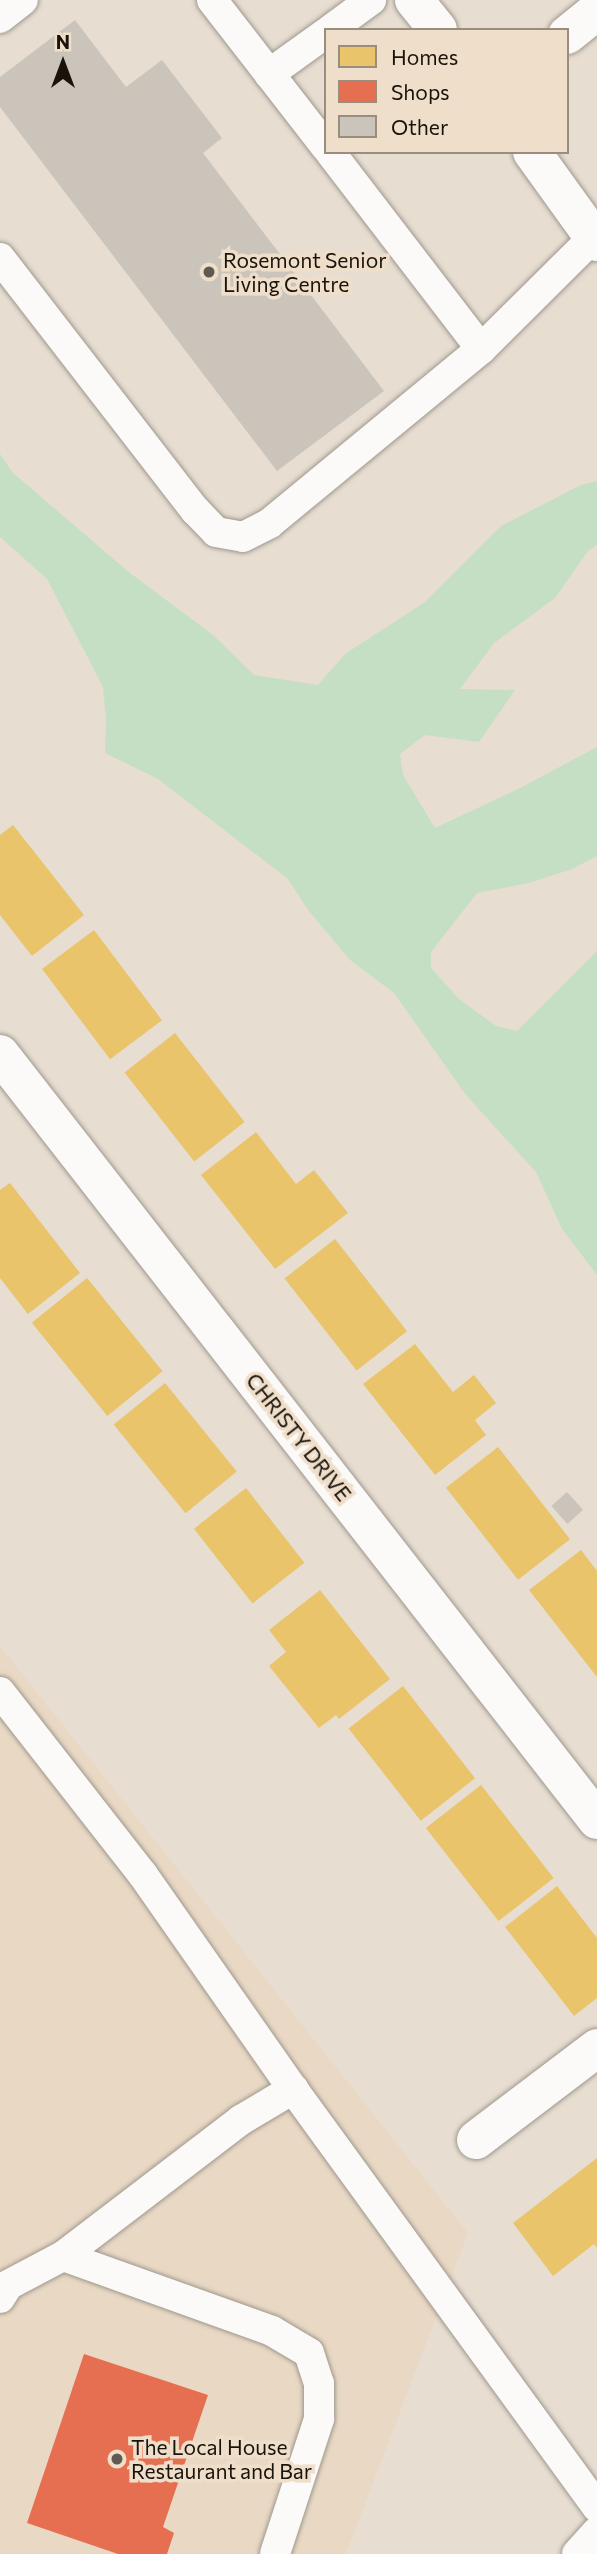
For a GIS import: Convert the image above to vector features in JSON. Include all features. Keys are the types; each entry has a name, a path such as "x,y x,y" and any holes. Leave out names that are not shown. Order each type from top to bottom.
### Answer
{"street":[{"path":"414,0 436,28"},
{"path":"569,33 597,11"},
{"path":"534,154 596,237"},
{"name":"CHRISTY DRIVE","path":"0,1054 597,1820"},
{"path":"476,2140 597,2048"}],"lane":[{"path":"0,18 23,0"},
{"path":"212,0 324,144"},
{"path":"332,28 371,0"},
{"path":"269,74 324,34"},
{"path":"332,154 481,349"},
{"path":"0,258 216,532 243,537 270,523 481,349 596,237"},
{"path":"0,1692 143,1875 293,2089 597,2507"},
{"path":"0,2298 8,2286 63,2256 241,2120 293,2089"},
{"path":"63,2256 272,2331 309,2353 319,2383 319,2419 275,2554"},
{"path":"577,2554 597,2532"}],"shaded area":[{"path":"0,1646 468,2233 346,2554 0,2554"}],"green space":[{"path":"0,454 13,473 130,573 213,635 254,675 318,685 345,654 425,602 501,526 581,485 597,481 597,545 588,551 555,598 494,643 460,689 515,690 479,742 425,735 400,754 403,775 435,828 520,788 597,747 597,856 572,869 529,883 477,893 431,952 431,968 459,999 496,1026 517,1031 597,951 597,1275 562,1229 536,1172 466,1095 394,993 349,959 308,910 288,879 158,779 105,753 103,687 47,579 0,537"}],"building: Homes":[{"path":"13,825 84,915 32,956 0,915 0,835"},
{"path":"94,930 162,1020 110,1059 42,969"},
{"path":"175,1033 245,1122 194,1161 125,1072"},
{"path":"256,1132 296,1184 314,1170 348,1213 275,1269 201,1175"},
{"path":"10,1183 80,1273 28,1314 0,1278 0,1190"},
{"path":"335,1239 407,1331 357,1371 285,1278"},
{"path":"87,1278 163,1371 107,1416 32,1323"},
{"path":"415,1344 453,1392 474,1375 496,1403 475,1420 486,1435 435,1475 363,1384"},
{"path":"165,1383 237,1472 185,1513 114,1425"},
{"path":"498,1447 570,1539 518,1580 446,1488"},
{"path":"246,1488 304,1563 252,1603 194,1529"},
{"path":"581,1550 597,1571 597,1677 529,1590"},
{"path":"320,1590 390,1679 339,1719 336,1715 319,1728 269,1666 286,1652 269,1630"},
{"path":"403,1686 475,1778 421,1821 349,1728"},
{"path":"481,1785 554,1878 498,1921 426,1828"},
{"path":"557,1886 597,1938 597,1998 574,2016 505,1927"},
{"path":"597,2158 597,2248 594,2244 553,2276 513,2223"}],"building: Shops":[{"name":"The Local House Restaurant and Bar","path":"84,2354 208,2395 163,2527 174,2533 167,2554 118,2554 27,2523"}],"building: Other":[{"name":"Rosemont Senior Living Centre","path":"75,20 126,87 162,60 222,138 203,153 384,391 277,471 0,107 0,77"},
{"path":"567,1492 583,1510 567,1524 551,1506"}],"place":[{"name":"Rosemont Senior Living Centre","path":"209,272"},
{"name":"The Local House Restaurant and Bar","path":"117,2459"}]}
